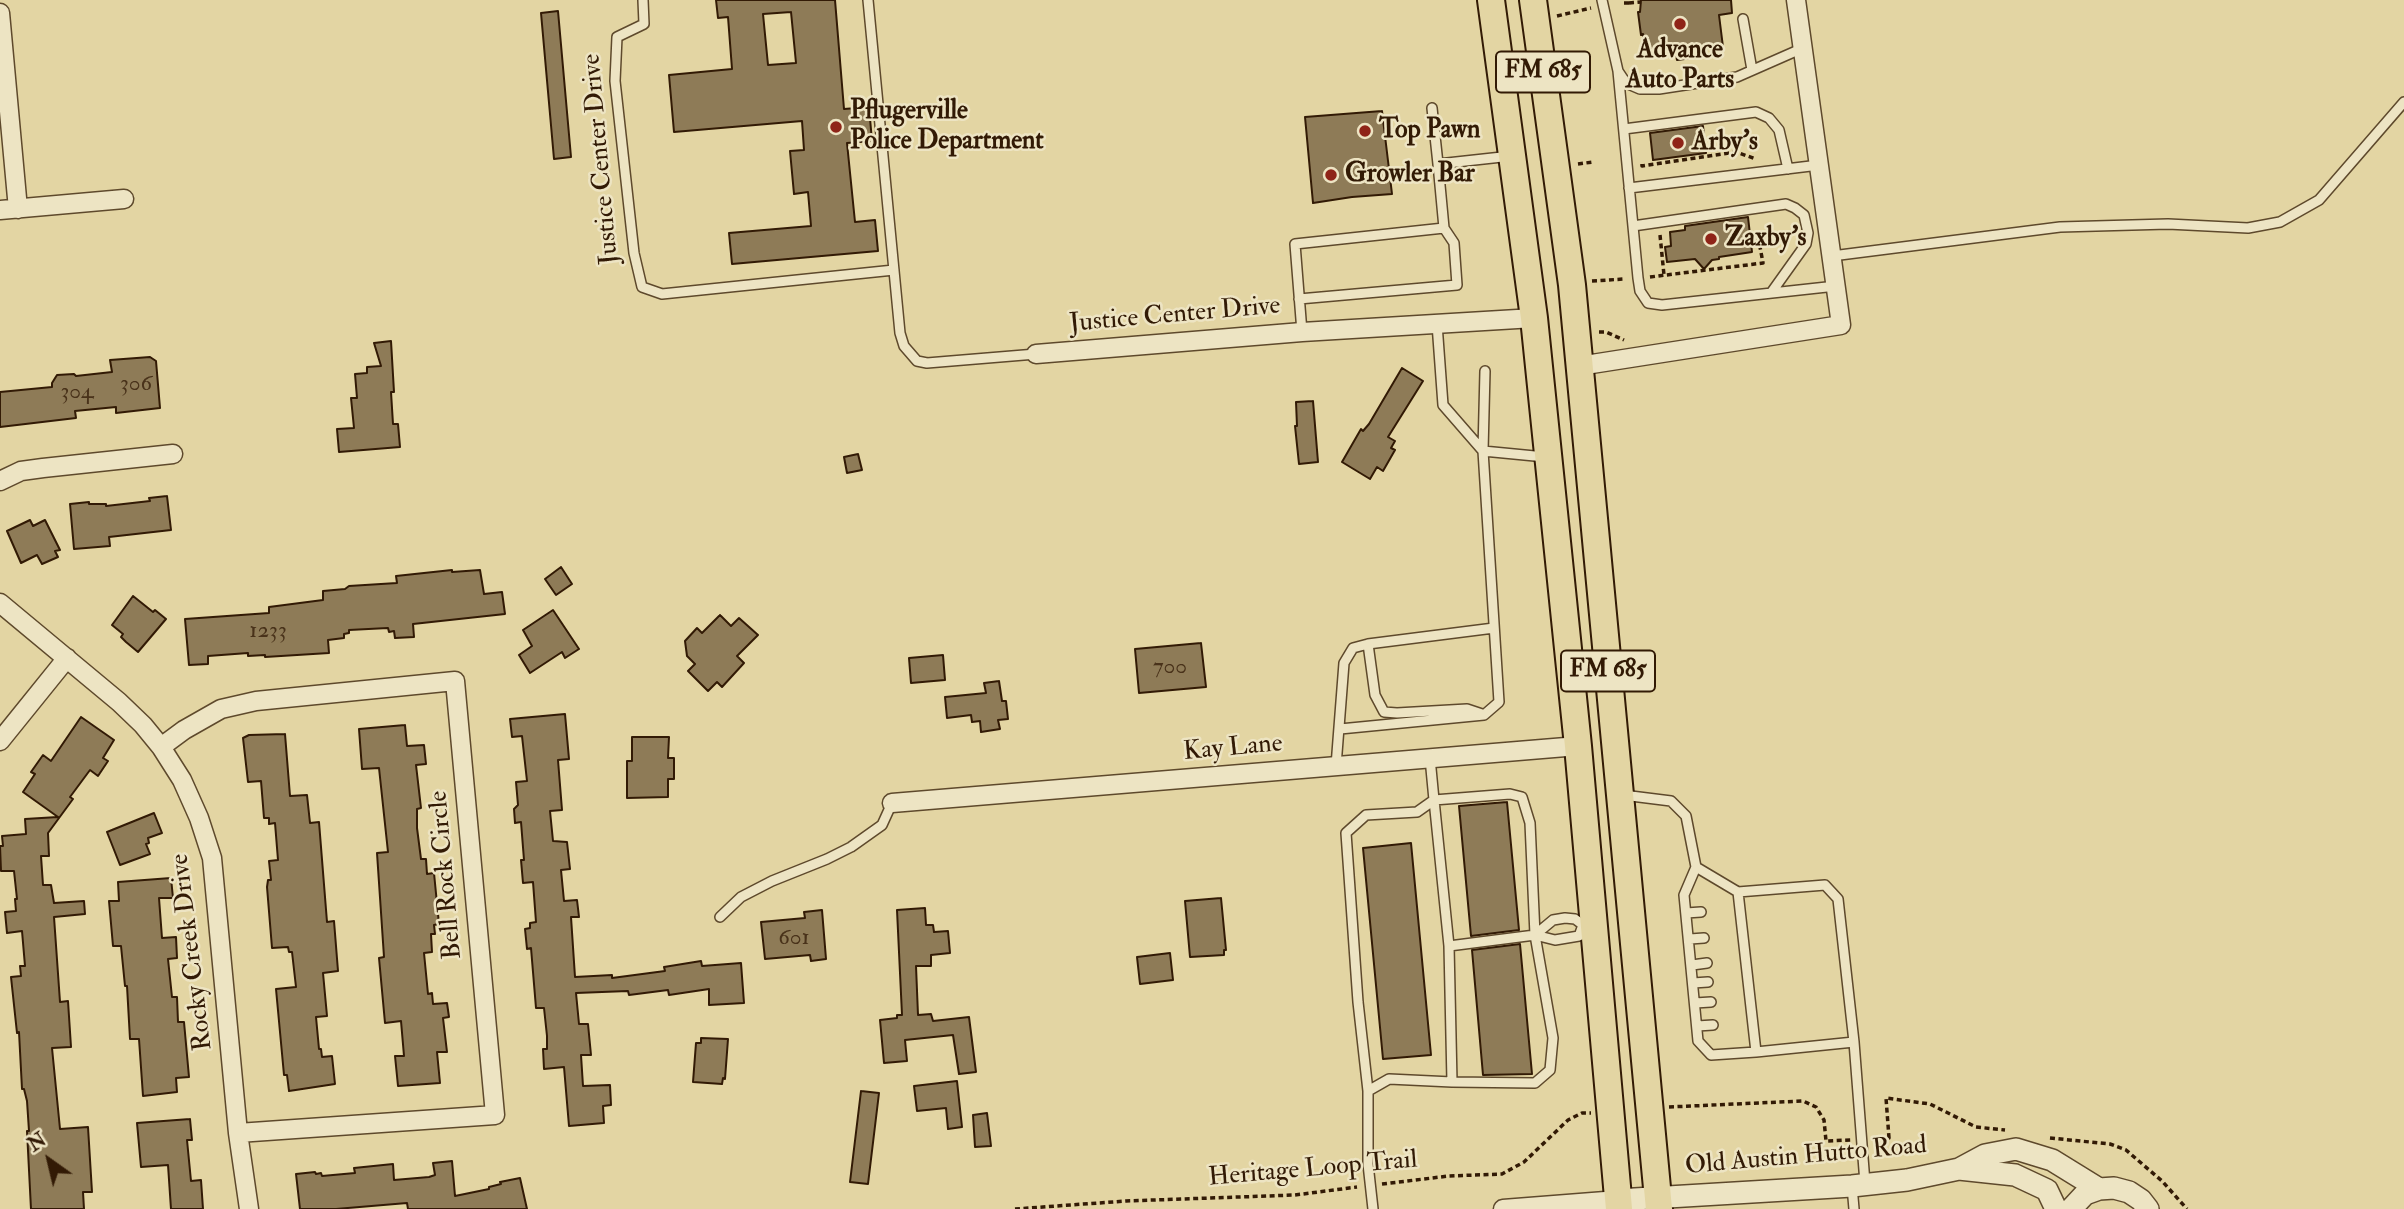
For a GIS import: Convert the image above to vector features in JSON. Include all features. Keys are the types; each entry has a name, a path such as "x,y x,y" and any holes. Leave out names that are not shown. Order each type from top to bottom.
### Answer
{"main road":[{"name":"FM 685","path":"1491,0 1534,318 1578,746 1588,925 1618,1205"},
{"name":"FM 685","path":"1533,0 1572,285 1659,1203"}],"street":[{"path":"1580,366 1841,325 1796,0"},
{"path":"0,13 9,209 124,199"},
{"name":"Justice Center Drive","path":"1036,354 1302,332 1534,318"},
{"path":"0,481 21,471 173,454"},
{"name":"Rocky Creek Drive","path":"0,603 119,702 161,747 182,780 199,818 212,858 249,1209"},
{"path":"0,741 67,658"},
{"name":"Bell Rock Circle","path":"161,747 221,709 256,701 455,681 495,1115 239,1133"},
{"name":"Kay Lane","path":"892,803 1578,746"},
{"name":"Old Austin Hutto Road","path":"1959,1169 1985,1155 2016,1149 2052,1160 2099,1189 2114,1188 2129,1192 2148,1209"},
{"name":"Old Austin Hutto Road","path":"1618,1205 1858,1186 1959,1169 2015,1175 2047,1190 2056,1209"},
{"path":"2071,1209 2085,1194 2099,1189"},
{"path":"1503,1209 1618,1205"}],"lane":[{"name":"Justice Center Drive","path":"643,0 645,24 617,37 615,80 634,253 642,287 662,294 894,270"},
{"name":"Justice Center Drive","path":"868,0 900,334 904,346 917,361 927,363 1036,354"},
{"path":"1602,0 1618,71 1640,291 1648,303 1662,305 1836,286"},
{"path":"1743,19 1752,70"},
{"path":"1618,71 1626,83 1640,89 1660,89 1737,77 1803,48"},
{"path":"1832,256 2060,227 2168,224 2248,228 2280,222 2319,200 2404,102"},
{"path":"1299,299 1457,285 1454,243 1444,228 1432,108"},
{"path":"1624,129 1756,113 1769,118 1779,130 1788,169"},
{"path":"1438,164 1514,156"},
{"path":"1629,188 1819,165"},
{"path":"1633,226 1786,204 1795,208 1804,215 1808,233 1806,244 1771,293"},
{"path":"1302,332 1295,244 1444,228"},
{"path":"1437,324 1443,404 1483,451 1548,457"},
{"path":"1340,729 1484,715 1499,702 1483,451 1485,371"},
{"path":"1335,768 1344,663 1353,648 1494,628"},
{"path":"1368,644 1375,695 1384,712 1467,709 1484,715"},
{"path":"1430,758 1449,946 1452,1082"},
{"path":"1368,1091 1389,1079 1535,1083 1550,1070 1553,1038 1535,935 1530,823 1522,797 1510,794 1434,800 1417,812 1366,815 1346,833 1358,1002 1368,1091 1368,1164 1373,1209"},
{"path":"1620,794 1671,801 1686,816 1696,867 1684,895 1698,1041 1711,1055 1854,1042"},
{"path":"720,917 741,897 851,847 882,825 892,803"},
{"path":"1696,867 1738,892 1825,885 1838,899 1854,1042 1861,1139 1854,1209"},
{"path":"1738,892 1756,1052"},
{"path":"1728,911 1740,910"},
{"path":"1686,913 1701,912"},
{"path":"1449,946 1535,935 1555,940 1578,936 1588,925 1575,919 1553,920 1535,935"},
{"path":"1732,937 1743,936"},
{"path":"1690,939 1704,938"},
{"path":"1734,959 1745,958"},
{"path":"1692,965 1707,963"},
{"path":"1736,979 1748,978"},
{"path":"1693,983 1708,982"},
{"path":"1737,999 1750,998"},
{"path":"1695,1003 1710,1002"},
{"path":"1740,1023 1752,1022"},
{"path":"1697,1026 1713,1026"}],"path":[{"path":"1627,2 1641,2"},
{"path":"1557,16 1591,8"},
{"path":"1640,155 1642,166 1735,152 1760,160"},
{"path":"1575,164 1593,162"},
{"path":"1660,229 1664,275"},
{"path":"1648,277 1763,263 1758,236"},
{"path":"1590,282 1624,279"},
{"path":"1665,1107 1803,1101 1816,1107 1824,1120 1826,1141 1889,1138 1886,1098 1930,1104 1976,1127 2013,1132"},
{"name":"Heritage Loop Trail","path":"1015,1209 1126,1201 1295,1195 1450,1176 1502,1174 1524,1162 1568,1120 1582,1113 1593,1112"},
{"path":"2046,1138 2110,1144 2126,1150 2187,1209"}],"building":[{"name":"Pflugerville Police Department","path":"716,0 835,0 844,109 869,107 872,141 847,143 855,222 875,220 878,251 732,264 729,233 811,226 808,192 794,194 790,151 804,150 802,121 674,132 669,75 732,69 728,17 718,18","holes":["791,12 796,63 768,65 763,14"]},
{"name":"Advance Auto Parts","path":"1641,0 1731,0 1732,13 1719,15 1723,47 1704,49 1704,52 1699,53 1700,57 1677,60 1676,55 1671,56 1670,53 1650,56 1648,41 1644,41 1643,34 1641,35 1638,12"},
{"path":"558,11 571,157 554,159 541,13"},
{"path":"1382,111 1392,194 1313,203 1305,117"},
{"name":"Arby's","path":"1703,126 1706,153 1653,160 1650,133"},
{"name":"Zaxby's","path":"1748,217 1752,252 1719,257 1704,269 1695,259 1667,262 1665,247 1671,246 1670,232 1685,230 1685,226"},
{"path":"391,341 393,424 398,424 400,447 339,452 337,429 354,428 351,398 357,398 355,374 367,373 367,367 381,366 374,343"},
{"path":"150,357 156,361 160,408 116,413 116,407 75,411 76,418 0,427 0,392 52,387 57,375 112,372 110,360"},
{"path":"1402,368 1423,381 1388,437 1395,441 1391,448 1395,450 1383,471 1377,467 1370,479 1342,462 1361,429 1363,431 1369,424"},
{"path":"1313,401 1318,462 1299,464 1295,426 1296,402"},
{"path":"858,454 862,470 847,473 844,457"},
{"path":"167,496 171,530 109,537 110,546 74,549 70,504 89,502 106,506 150,501 149,498"},
{"path":"30,520 33,526 45,520 60,550 55,551 58,557 42,564 37,555 21,563 7,531"},
{"path":"561,567 572,584 556,595 545,579"},
{"path":"480,570 484,594 502,592 505,614 413,624 414,637 395,638 394,631 389,632 388,628 349,630 349,633 344,634 344,638 328,640 329,653 265,657 248,656 248,653 208,656 208,664 189,665 185,619 269,613 269,607 323,600 323,591 345,589 349,586 397,583 396,576"},
{"path":"133,596 166,619 138,652 112,625"},
{"path":"553,610 579,649 565,658 562,652 530,673 519,655 532,646 523,630"},
{"path":"720,615 731,626 739,618 758,635 737,656 744,663 722,687 717,682 708,691 688,671 695,664 687,656 685,641 697,628 702,633"},
{"path":"1201,643 1206,687 1139,693 1135,649"},
{"path":"943,655 945,680 911,683 909,658"},
{"path":"999,681 1002,701 1006,701 1008,719 998,720 1000,729 981,732 980,721 972,722 971,715 947,718 945,697 986,693 984,683"},
{"path":"565,714 569,759 558,760 562,810 550,811 553,841 567,842 570,869 561,870 564,901 577,900 579,917 571,917 575,977 612,975 612,978 665,971 664,967 701,961 702,966 741,963 744,1003 709,1005 709,989 669,995 668,990 629,995 628,991 576,993 579,1024 588,1024 591,1055 581,1055 583,1086 610,1085 611,1105 603,1106 604,1123 569,1126 564,1067 544,1069 543,1049 547,1049 547,1036 544,1008 536,1008 531,948 527,949 525,929 530,928 530,923 536,922 533,882 523,883 521,822 515,823 514,809 518,805 516,782 527,781 522,736 512,737 510,719"},
{"path":"81,717 114,740 103,758 108,761 98,776 90,770 70,797 73,799 48,833 49,856 41,856 43,885 51,885 54,903 84,901 85,914 54,917 60,1002 68,1001 71,1047 52,1048 60,1129 88,1127 92,1192 83,1192 84,1209 31,1209 27,1101 22,1089 19,1032 17,1033 11,977 21,976 20,966 25,966 22,931 7,933 5,912 16,911 17,899 14,871 1,871 0,846 3,846 2,836 26,834 25,819 58,817 23,792 35,774 31,772 43,755 51,761"},
{"path":"405,725 407,746 424,745 426,764 416,765 421,808 417,809 417,828 421,859 426,859 427,874 434,873 439,924 434,925 435,934 431,934 432,952 424,953 428,994 432,993 433,1004 447,1003 449,1017 443,1018 447,1052 437,1052 440,1083 398,1086 395,1056 404,1056 401,1021 385,1023 379,958 384,957 377,853 388,852 379,768 362,769 359,729"},
{"path":"285,734 290,796 307,795 310,823 319,822 327,922 334,921 338,971 323,973 327,1016 316,1017 319,1049 322,1057 332,1056 335,1084 289,1091 287,1075 284,1075 276,989 296,987 292,952 289,952 288,947 272,948 267,887 268,880 271,880 269,861 278,860 275,823 269,824 269,818 264,818 261,781 248,782 243,738 249,735"},
{"path":"632,737 669,737 668,758 674,758 674,779 668,779 668,797 627,798 627,761 632,761"},
{"path":"1507,802 1519,930 1471,936 1459,806"},
{"path":"154,813 162,833 148,838 149,843 146,844 150,854 120,865 107,832"},
{"path":"1411,843 1431,1055 1383,1059 1363,848"},
{"path":"171,878 173,898 159,898 162,938 176,937 177,958 168,959 172,997 177,997 178,1022 184,1022 189,1077 176,1078 177,1092 143,1096 139,1039 130,1039 127,986 121,946 113,946 109,901 119,901 118,882"},
{"path":"1221,898 1226,950 1224,955 1190,957 1185,901"},
{"path":"925,908 926,925 933,925 934,932 948,931 950,953 931,955 931,966 916,966 918,1015 931,1014 933,1021 969,1017 976,1072 959,1074 953,1035 905,1040 907,1061 884,1063 880,1020 902,1015 897,910"},
{"path":"822,910 826,959 811,961 810,955 765,959 761,922 805,918 804,912"},
{"path":"1520,944 1532,1074 1483,1075 1472,950"},
{"path":"1170,953 1173,980 1140,984 1137,957"},
{"path":"701,1038 728,1039 725,1079 723,1078 722,1084 693,1082 696,1043 701,1043"},
{"path":"957,1081 962,1127 948,1129 946,1108 917,1111 914,1086"},
{"path":"861,1091 879,1093 868,1184 850,1182"},
{"path":"987,1113 991,1146 975,1147 973,1115"},
{"path":"190,1119 192,1140 187,1140 191,1181 201,1180 203,1209 171,1209 168,1165 141,1167 137,1123"},
{"path":"452,1161 455,1196 489,1189 501,1184 500,1182 520,1178 527,1209 408,1209 407,1203 300,1209 296,1174 315,1172 321,1173 322,1176 355,1173 354,1168 393,1164 394,1180 429,1177 435,1175 433,1163"}],"place":[{"name":"Advance Auto Parts","path":"1680,24"},
{"name":"Pflugerville Police Department","path":"836,127"},
{"name":"Top Pawn","path":"1365,131"},
{"name":"Arby's","path":"1678,143"},
{"name":"Growler Bar","path":"1331,175"},
{"name":"Zaxby's","path":"1711,239"}]}
